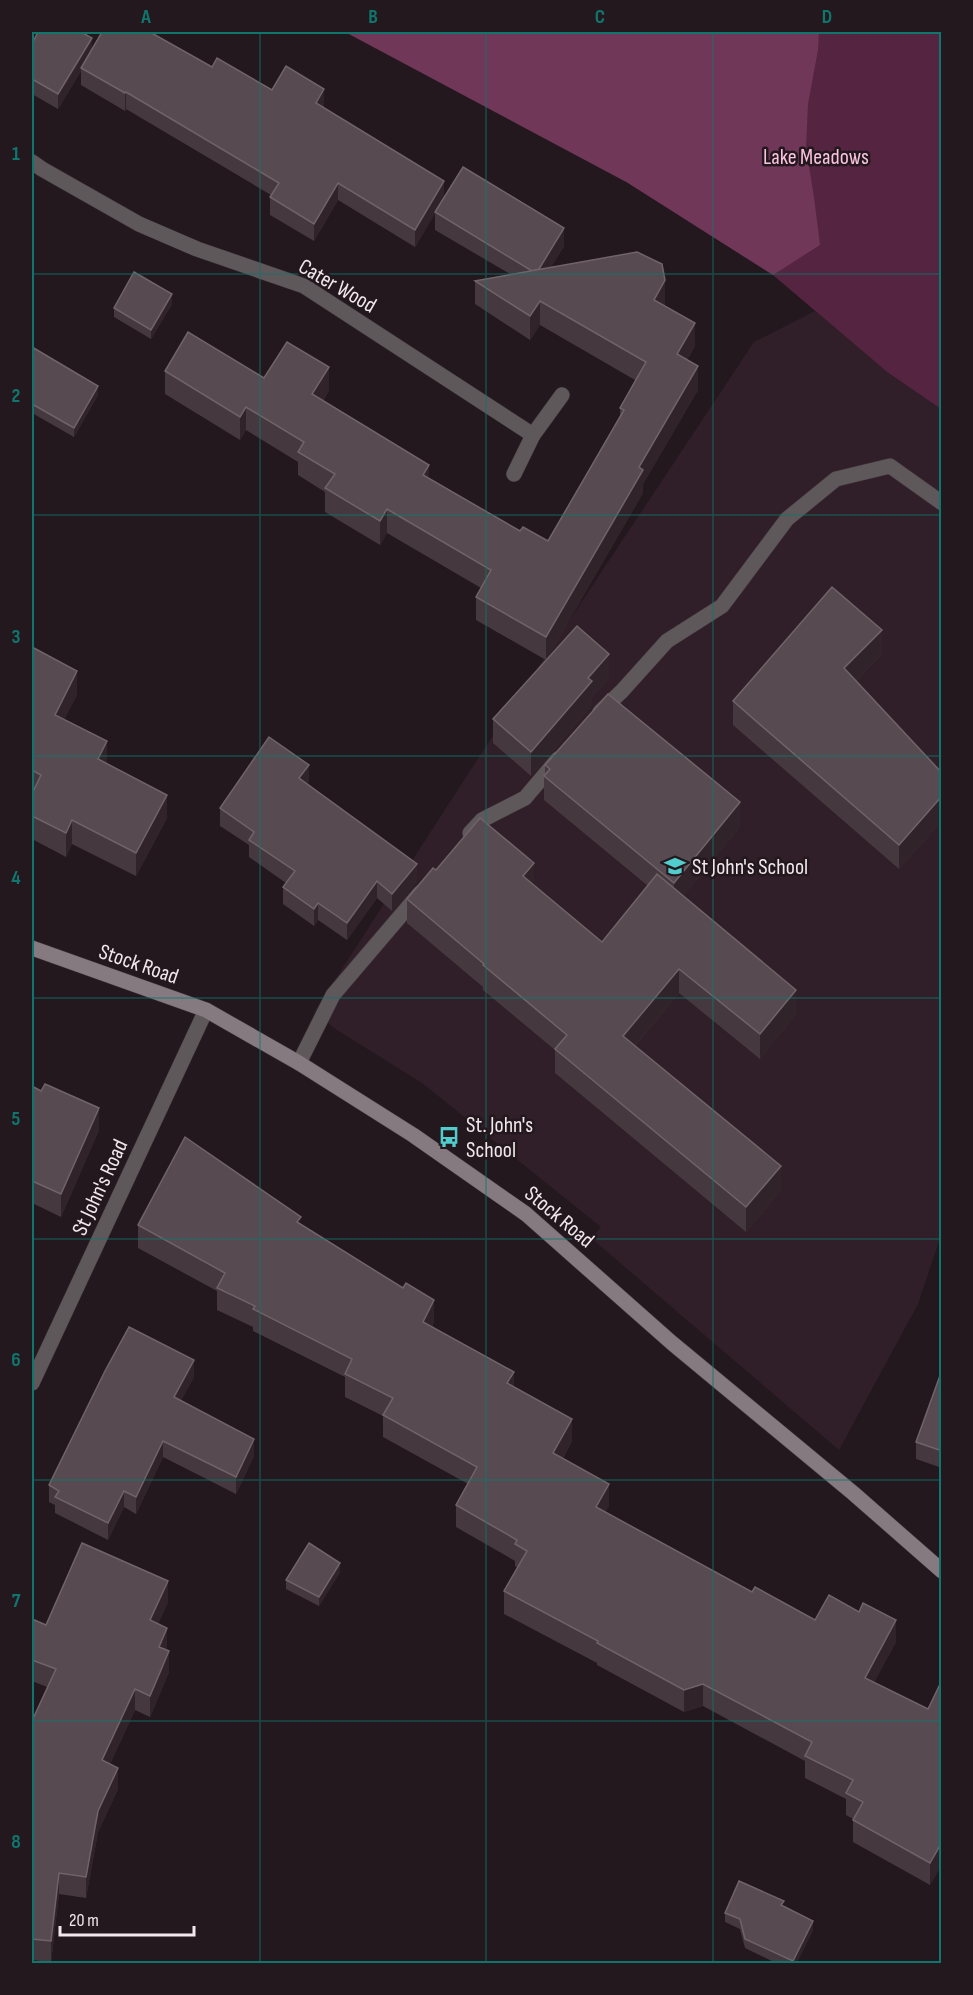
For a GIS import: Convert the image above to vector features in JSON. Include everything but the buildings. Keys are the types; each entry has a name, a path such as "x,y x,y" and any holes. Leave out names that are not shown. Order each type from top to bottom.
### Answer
{"main road":[{"name":"Stock Road","path":"32,948 206,1010 298,1063 413,1135 526,1214 672,1343 853,1493 942,1571"}],"street":[{"name":"Cater Wood","path":"32,162 42,170 139,224 197,249 304,286 532,435"},
{"path":"514,474 532,435 562,395"},
{"path":"592,719 622,691 667,641 722,606 787,519 836,479 890,466 942,503"},
{"path":"460,846 482,820 525,798 568,746"},
{"path":"298,1063 333,995 430,881"},
{"name":"St John's Road","path":"32,1383 206,1010"}],"shaded area":[{"path":"345,32 819,32 808,104 806,148 820,245 773,275 628,183"},
{"name":"St John's School","path":"815,311 887,372 941,409 941,1235 918,1304 839,1450 591,1238 601,1227 422,1083 337,1030 314,1012 503,720 754,342"}],"green space":[{"name":"Lake Meadows","path":"697,32 941,32 941,409 887,372 773,275 628,183"}],"place":[{"name":"St John's School","path":"675,866"},
{"name":"St. John's School","path":"449,1137"}]}
